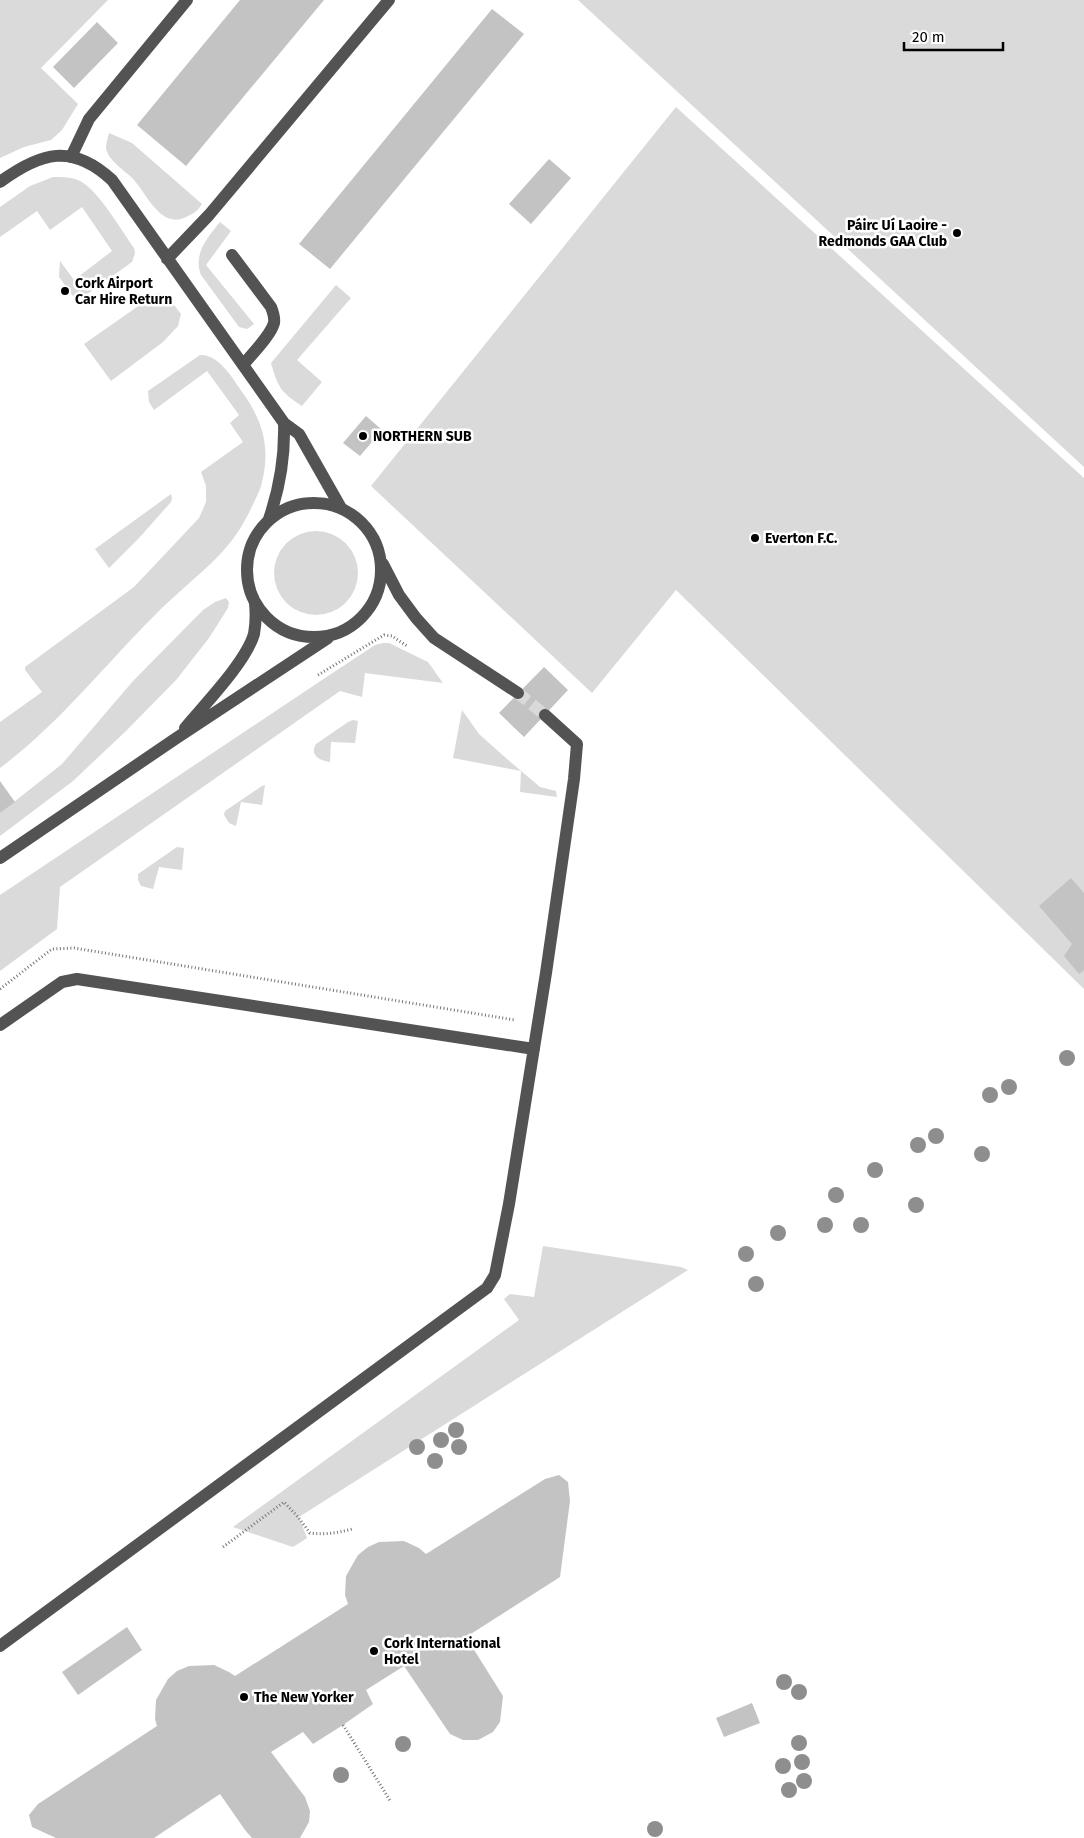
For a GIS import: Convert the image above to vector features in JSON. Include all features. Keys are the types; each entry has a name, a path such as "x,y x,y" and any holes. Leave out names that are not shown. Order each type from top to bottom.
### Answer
{"street":[{"path":"71,157 88,119 188,0"},
{"path":"167,259 209,215 389,0"},
{"path":"0,182 20,167 33,161 55,156 88,161 112,180 284,423 299,434 341,508"},
{"path":"232,255 271,307 274,315 274,324 270,331 243,365"},
{"path":"175,739 228,678 253,636 256,620 255,602 248,582 248,560 254,539 269,519 281,476 285,451 284,423"},
{"path":"269,519 284,510 300,504 321,503 341,508 361,520 375,540 382,562 399,594 416,618 434,638 518,693"},
{"path":"0,858 329,637 348,630 364,617 375,601 381,582 382,562"},
{"path":"255,602 268,620 286,632 308,638 329,637"},
{"path":"0,1646 488,1288 495,1275 500,1256 534,1049 574,779 577,744 545,715"},
{"path":"0,1026 62,982 77,979 534,1049"}],"path":[{"path":"316,677 384,635 392,636 415,653 434,638"},
{"path":"223,1547 284,1502 310,1533 323,1535 352,1530"},
{"path":"343,1725 391,1802"}],"shaded area":[{"path":"0,0 108,0 41,68 78,104 62,130 51,140 24,147 0,158"},
{"name":"Páirc Uí Laoire - Redmonds GAA Club","path":"578,0 1084,0 1084,467"},
{"name":"Everton F.C.","path":"676,107 1084,478 1084,989 676,590 592,693 371,486"},
{"path":"109,133 132,143 202,204 199,208 193,214 179,219 171,219 156,210 134,180 107,153"},
{"path":"53,177 64,177 80,181 95,193 134,248 135,253 132,262 86,295 73,296 59,277 60,261 74,280 112,251 82,207 50,230 37,211 0,237 0,207 30,186"},
{"path":"220,222 231,231 206,265 254,324 247,329 239,327 201,275 199,267 200,253 210,234"},
{"path":"336,285 351,298 297,360 322,382 302,406 281,389 271,363"},
{"path":"157,293 167,296 181,314 178,326 163,342 111,381 84,344"},
{"path":"200,355 214,359 226,370 252,406 261,427 265,448 264,470 261,486 252,507 237,533 215,559 154,616 61,714 0,768 0,722 42,692 25,670 25,667 134,587 199,518 206,502 206,486 201,472 243,442 230,423 239,415 207,371 154,410 149,402 148,391"},
{"path":"171,494 171,502 109,568 95,549"},
{"path":"316,531 332,534 346,543 355,557 358,573 355,589 346,603 332,612 316,615 300,612 286,603 277,589 274,573 277,557 286,543 300,534"},
{"path":"226,598 229,602 228,608 209,638 177,679 73,781 0,836 0,813 62,764 133,681 203,610 215,602"},
{"path":"389,643 428,662 443,683 365,673 362,697 340,691 60,887 57,929 0,971 0,895 375,645"},
{"path":"462,710 479,734 540,787 556,791 557,797 520,792 521,771 453,758"},
{"path":"353,720 358,721 355,743 331,742 330,762 317,757 314,751 316,744"},
{"path":"265,785 262,805 241,802 236,826 229,823 224,815 225,811"},
{"path":"177,847 184,848 182,870 159,867 153,889 141,886 138,874"},
{"path":"543,1246 681,1267 688,1270 299,1517 307,1538 293,1547 233,1527 519,1320 504,1299 510,1294 534,1297"}],"building":[{"path":"240,0 324,0 186,166 137,125"},
{"path":"492,9 524,34 330,269 299,244"},
{"path":"97,22 118,43 74,88 53,67"},
{"path":"549,159 571,178 531,224 509,204"},
{"name":"NORTHERN SUB","path":"366,416 382,430 360,456 343,443"},
{"path":"544,667 568,690 524,737 499,713"},
{"path":"0,781 15,802 0,813"},
{"path":"1071,878 1084,893 1084,970 1079,974 1064,956 1072,944 1039,906"},
{"name":"Cork International Hotel","path":"559,1475 568,1482 570,1501 560,1577 466,1637 503,1696 500,1722 493,1732 478,1740 463,1740 450,1734 404,1666 366,1690 373,1704 343,1725 313,1744 303,1732 271,1752 305,1797 310,1811 309,1822 300,1838 252,1838 220,1794 154,1838 56,1838 32,1827 29,1815 38,1804 157,1726 155,1719 156,1700 168,1679 177,1671 189,1666 214,1665 235,1676 348,1604 345,1595 346,1576 358,1555 368,1547 379,1542 404,1541 419,1548 426,1554 545,1479"},
{"path":"127,1627 142,1650 78,1695 62,1672"},
{"path":"752,1703 760,1723 724,1737 716,1718"}],"tunnel":[{"path":"518,693 545,715"}],"place":[{"name":"Páirc Uí Laoire - Redmonds GAA Club","path":"957,233"},
{"name":"Cork Airport Car Hire Return","path":"65,291"},
{"name":"NORTHERN SUB","path":"363,436"},
{"name":"Everton F.C.","path":"755,538"},
{"name":"Cork International Hotel","path":"374,1651"},
{"name":"The New Yorker","path":"244,1697"}]}
